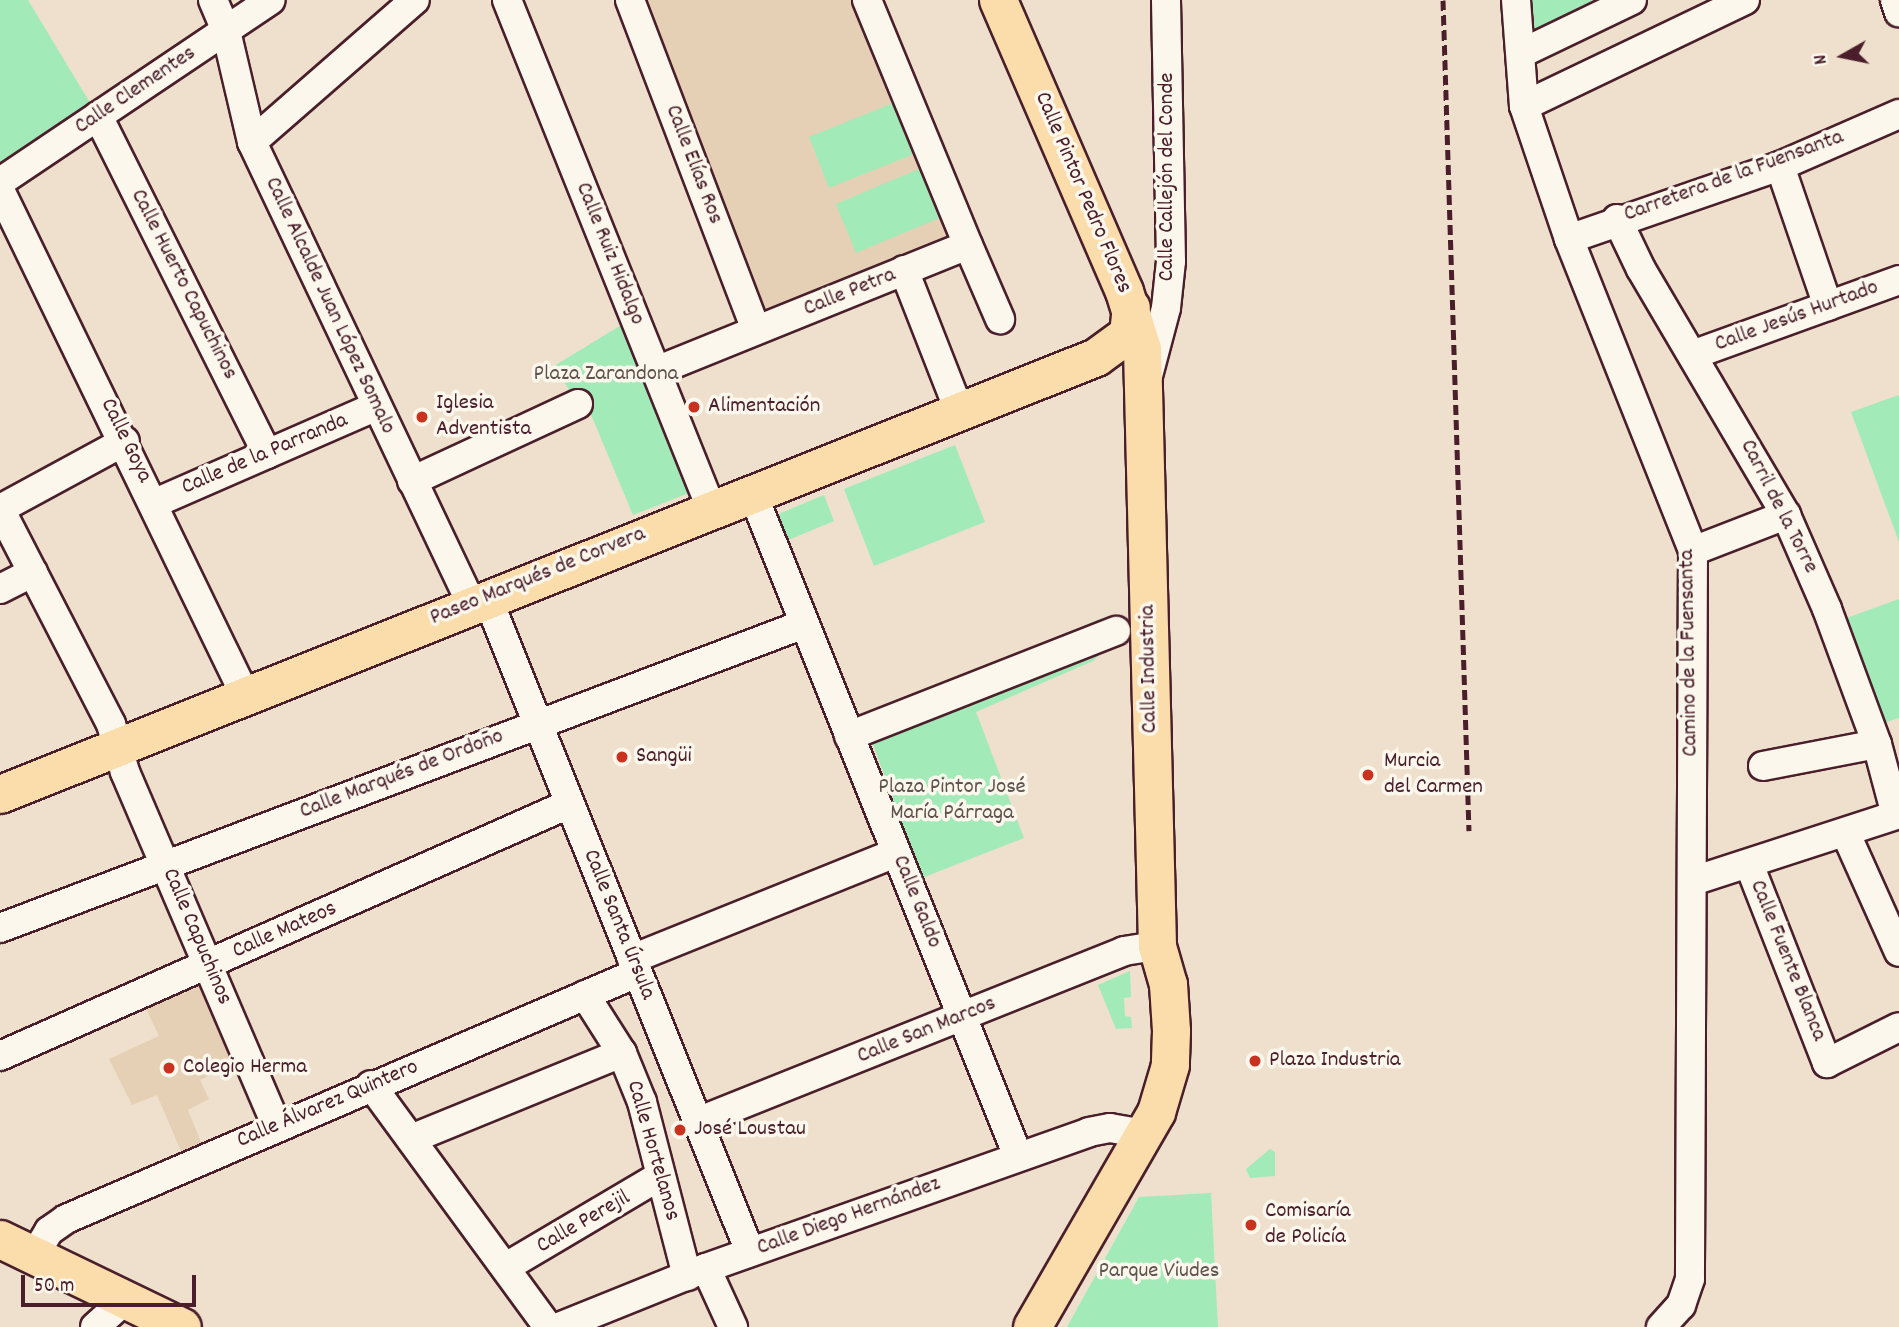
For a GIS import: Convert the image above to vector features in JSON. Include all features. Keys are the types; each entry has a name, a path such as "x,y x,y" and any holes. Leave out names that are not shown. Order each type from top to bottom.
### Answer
{"main road":[{"name":"Calle Pintor Pedro Flores","path":"998,0 1130,307 1142,349 1144,392"},
{"name":"Paseo Marqués de Corvera","path":"0,794 479,600 1078,363 1126,338 1132,323 1130,307"},
{"name":"Paseo Marqués de Corvera","path":"1078,363 1107,359 1120,362 1136,374 1144,392"},
{"name":"Calle Industria","path":"1144,392 1157,946"},
{"path":"1031,1327 1144,1134 1163,1095 1171,1056 1170,994 1157,946"},
{"path":"0,1239 182,1327"}],"street":[{"name":"Calle Alcalde Juan López Somalo","path":"213,0 226,31 251,142 375,407 412,481 479,600"},
{"name":"Calle Clementes","path":"0,182 271,0"},
{"path":"251,142 415,0"},
{"name":"Calle Ruiz Hidalgo","path":"507,0 711,508"},
{"name":"Calle Elías Ros","path":"630,0 756,330"},
{"path":"867,0 1000,319"},
{"name":"Calle Callejón del Conde","path":"1144,392 1162,327 1172,244 1166,0"},
{"name":"Camino de la Fuensanta","path":"1516,0 1524,106 1569,239 1693,551 1689,1279 1681,1305 1661,1327"},
{"path":"1522,53 1632,0"},
{"path":"1895,0 1899,12"},
{"path":"1524,106 1741,1"},
{"name":"Carretera de la Fuensanta","path":"1569,239 1617,219 1780,166 1899,114"},
{"name":"Calle Huerto Capuchinos","path":"98,116 268,454"},
{"path":"1780,166 1834,304"},
{"name":"Calle Goya","path":"0,190 125,441 245,695"},
{"name":"Carril de la Torre","path":"1617,219 1641,269 1695,354 1786,514 1827,609 1877,744 1897,814"},
{"name":"Calle Petra","path":"656,371 968,245"},
{"path":"904,270 959,410"},
{"name":"Calle Jesús Hurtado","path":"1695,354 1899,280"},
{"path":"1130,307 1162,327"},
{"path":"412,481 578,404"},
{"name":"Calle de la Parranda","path":"155,503 375,407"},
{"path":"0,509 125,441"},
{"name":"Calle Galdo","path":"752,492 1018,1156"},
{"name":"Calle Capuchinos","path":"0,509 111,724 166,866 277,1127"},
{"path":"1693,551 1786,514"},
{"path":"0,589 33,572"},
{"name":"Calle Santa Úrsula","path":"479,600 536,723 750,1252"},
{"name":"Calle Marqués de Ordoño","path":"0,928 536,723 804,624"},
{"path":"849,736 1116,631"},
{"path":"1763,766 1877,744"},
{"name":"Calle Mateos","path":"0,1056 569,804"},
{"path":"1693,881 1846,834 1897,814"},
{"path":"1846,834 1899,952"},
{"name":"Calle Álvarez Quintero","path":"34,1256 49,1231 66,1219 585,995 634,966 896,853"},
{"name":"Calle Fuente Blanca","path":"1749,864 1827,1063 1899,1027"},
{"name":"Calle San Marcos","path":"697,1122 963,1018 1124,951 1157,946"},
{"name":"Calle Hortelanos","path":"585,995 622,1053 642,1102 660,1176 696,1272 733,1327"},
{"path":"411,1139 622,1053"},
{"path":"371,1086 548,1327"},
{"name":"Calle Diego Hernández","path":"559,1327 696,1272 1018,1156 1103,1129 1144,1134"},
{"name":"Calle Perejil","path":"506,1267 660,1176"},
{"path":"95,1327 125,1300"}],"shaded area":[{"path":"630,0 867,0 968,245 756,330"},
{"name":"Colegio Herma","path":"205,984 238,1061 200,1080 209,1099 188,1110 203,1147 183,1156 157,1095 132,1105 109,1059 159,1036 146,1009"}],"green space":[{"path":"0,0 28,0 98,116 0,182"},
{"path":"1516,0 1632,0 1522,53"},
{"path":"896,102 917,153 829,188 809,137"},
{"path":"921,168 942,217 856,253 836,204"},
{"name":"Plaza Zarandona","path":"623,324 689,493 633,515 587,405 578,404 554,366"},
{"path":"1899,395 1899,542 1851,412"},
{"path":"955,445 985,522 874,566 844,489"},
{"path":"824,495 834,521 786,541 776,515"},
{"path":"1899,599 1899,718 1884,723 1844,619"},
{"name":"Plaza Pintor José María Párraga","path":"1102,618 1103,651 1093,661 976,712 1024,838 922,878 864,720"},
{"path":"1130,971 1131,997 1124,998 1125,1016 1131,1017 1132,1028 1116,1029 1098,985"},
{"path":"1270,1149 1275,1152 1275,1176 1250,1178 1246,1169"},
{"name":"Parque Viudes","path":"1211,1193 1218,1327 1067,1327 1139,1197"}],"railway":[{"path":"1443,0 1469,831"}],"place":[{"name":"Alimentación","path":"694,407"},
{"name":"Iglesia Adventista","path":"422,417"},
{"name":"Sangüi","path":"622,757"},
{"name":"Murcia del Carmen","path":"1368,775"},
{"name":"Plaza Industria","path":"1255,1061"},
{"name":"Colegio Herma","path":"169,1068"},
{"name":"José Loustau","path":"680,1130"},
{"name":"Comisaría de Policía","path":"1251,1225"}]}
